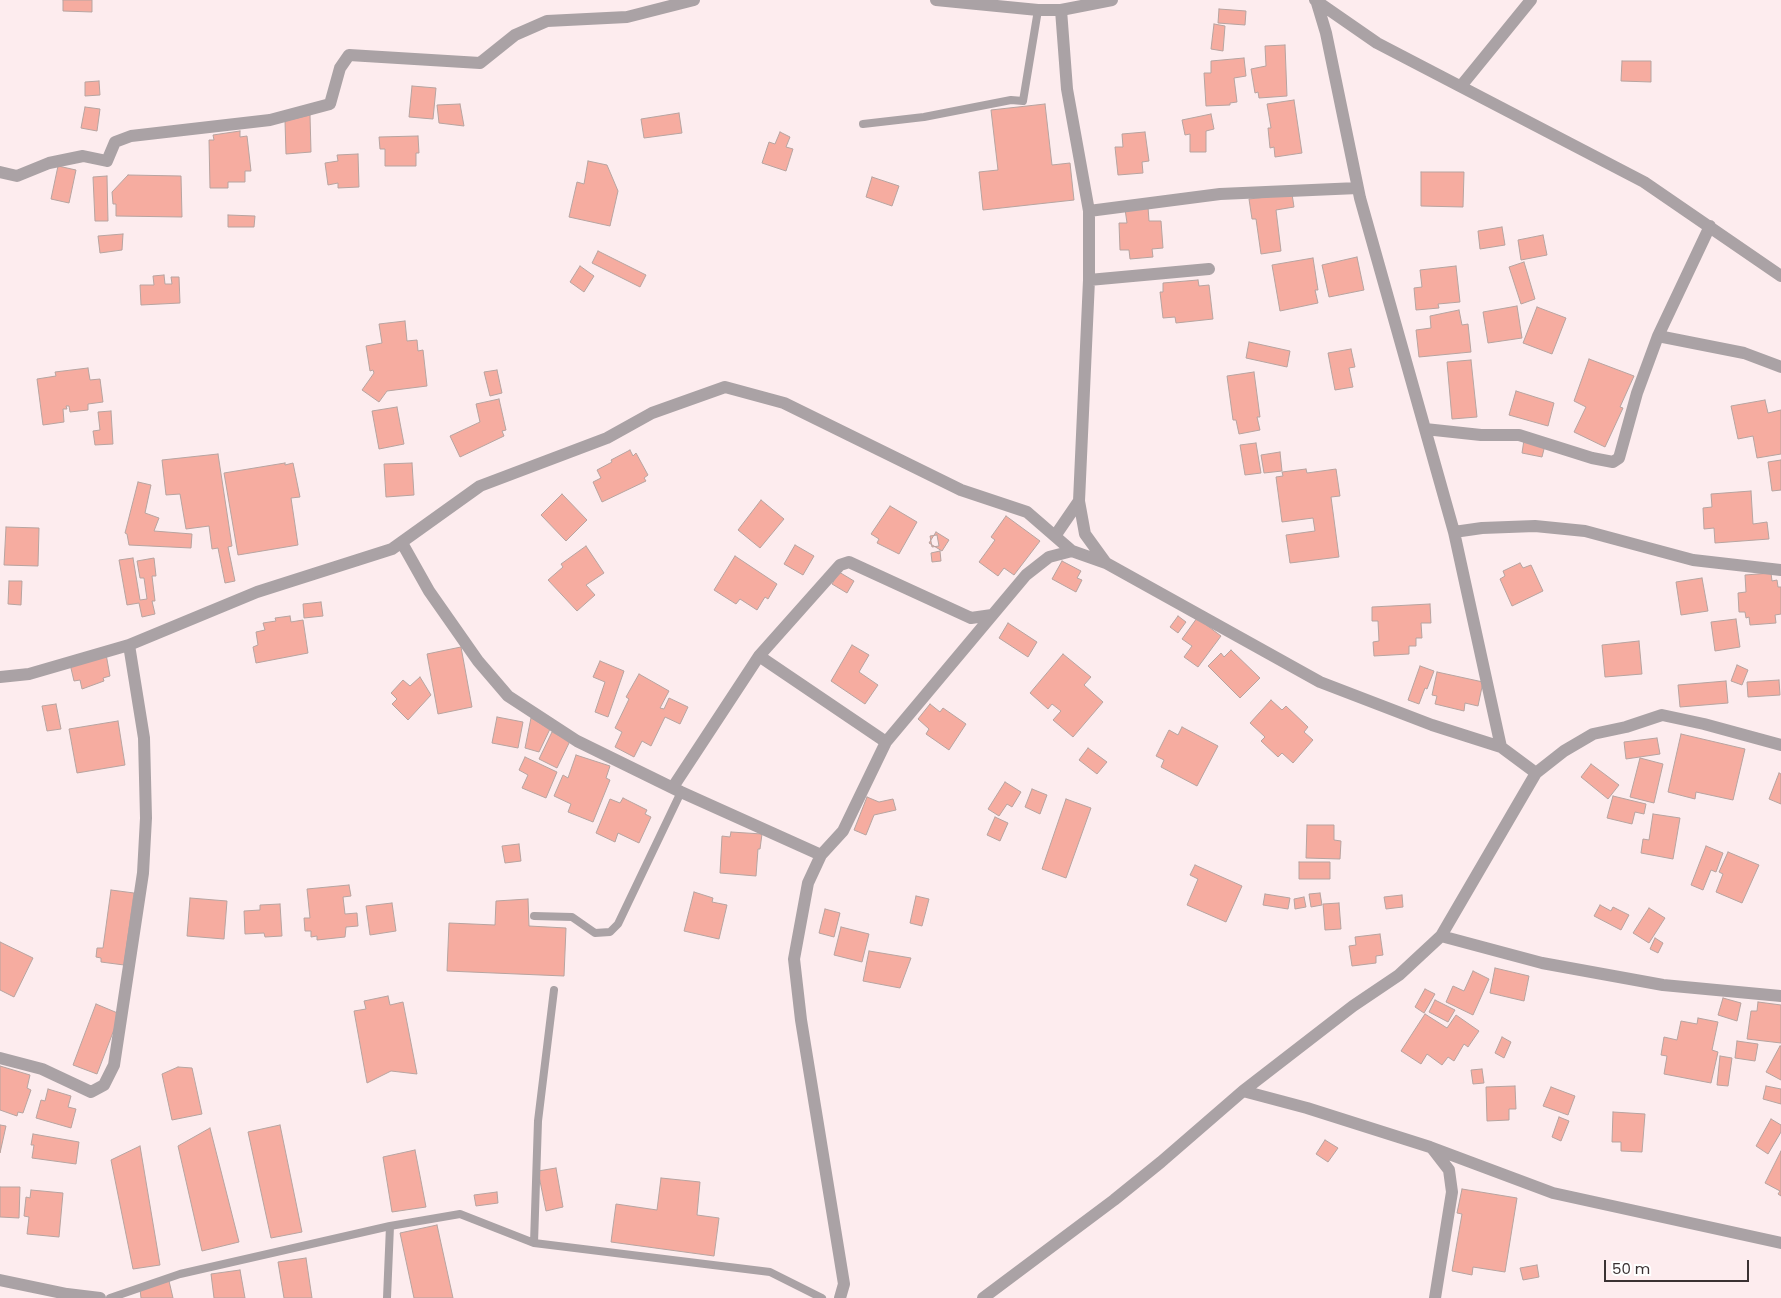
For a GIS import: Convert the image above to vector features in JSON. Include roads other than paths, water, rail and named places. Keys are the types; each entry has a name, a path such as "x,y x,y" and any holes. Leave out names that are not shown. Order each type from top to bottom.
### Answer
{"street":[{"path":"0,172 17,176 49,163 83,156 107,161 115,142 131,136 270,120 330,104 340,68 349,55 480,64 515,35 547,21 627,17 694,0"},
{"path":"936,0 981,2 1038,10 1061,10 1112,0"},
{"path":"1461,86 1531,0"},
{"path":"1316,1 1377,43 1644,182 1781,276"},
{"path":"1316,1 1326,34 1358,188 1454,532 1501,747"},
{"path":"1061,10 1067,88 1089,210 1089,280 1079,501 1085,534 1106,563"},
{"path":"1089,210 1220,194 1358,188"},
{"path":"1425,430 1481,435 1519,435 1592,458 1613,462 1619,458 1637,393 1658,336 1710,226"},
{"path":"1089,280 1209,269"},
{"path":"1658,336 1744,353 1781,367"},
{"path":"0,676 29,674 130,644 257,592 392,549 480,486 607,438 652,413 725,387 784,403 961,490 1027,512 1072,551 1106,563 1320,682 1432,725 1501,747 1536,773"},
{"path":"1055,536 1079,501"},
{"path":"1454,532 1482,528 1535,526 1585,531 1693,560 1781,570"},
{"path":"402,542 429,591 445,615 478,662 508,696 577,741 822,855"},
{"path":"840,1298 844,1284 801,1020 794,959 808,883 822,855 843,831 886,742 1026,575 1049,557 1072,551"},
{"path":"677,789 759,656 840,565 849,562 971,618 992,615"},
{"path":"0,1058 42,1069 92,1092 104,1084 114,1065 143,873 146,818 144,738 130,644"},
{"path":"759,656 886,742"},
{"path":"983,1298 1114,1200 1161,1162 1243,1090 1353,1006 1399,975 1441,936 1536,773 1564,751 1593,734 1626,727 1662,715 1704,724 1781,745"},
{"path":"1441,936 1542,962 1663,985 1781,996"},
{"path":"1243,1090 1430,1147 1553,1193 1781,1243"},
{"path":"1430,1147 1449,1170 1452,1192 1435,1298"},
{"path":"0,1280 66,1296 100,1298"}],"lane":[{"path":"862,124 924,118 1011,100 1023,101 1038,10"},
{"path":"534,916 572,917 595,933 610,932 618,924 677,789"},
{"path":"534,1242 538,1120 554,990"},
{"path":"110,1298 180,1274 390,1226 460,1214 534,1242 770,1272 822,1298"},
{"path":"387,1298 390,1226"}]}
